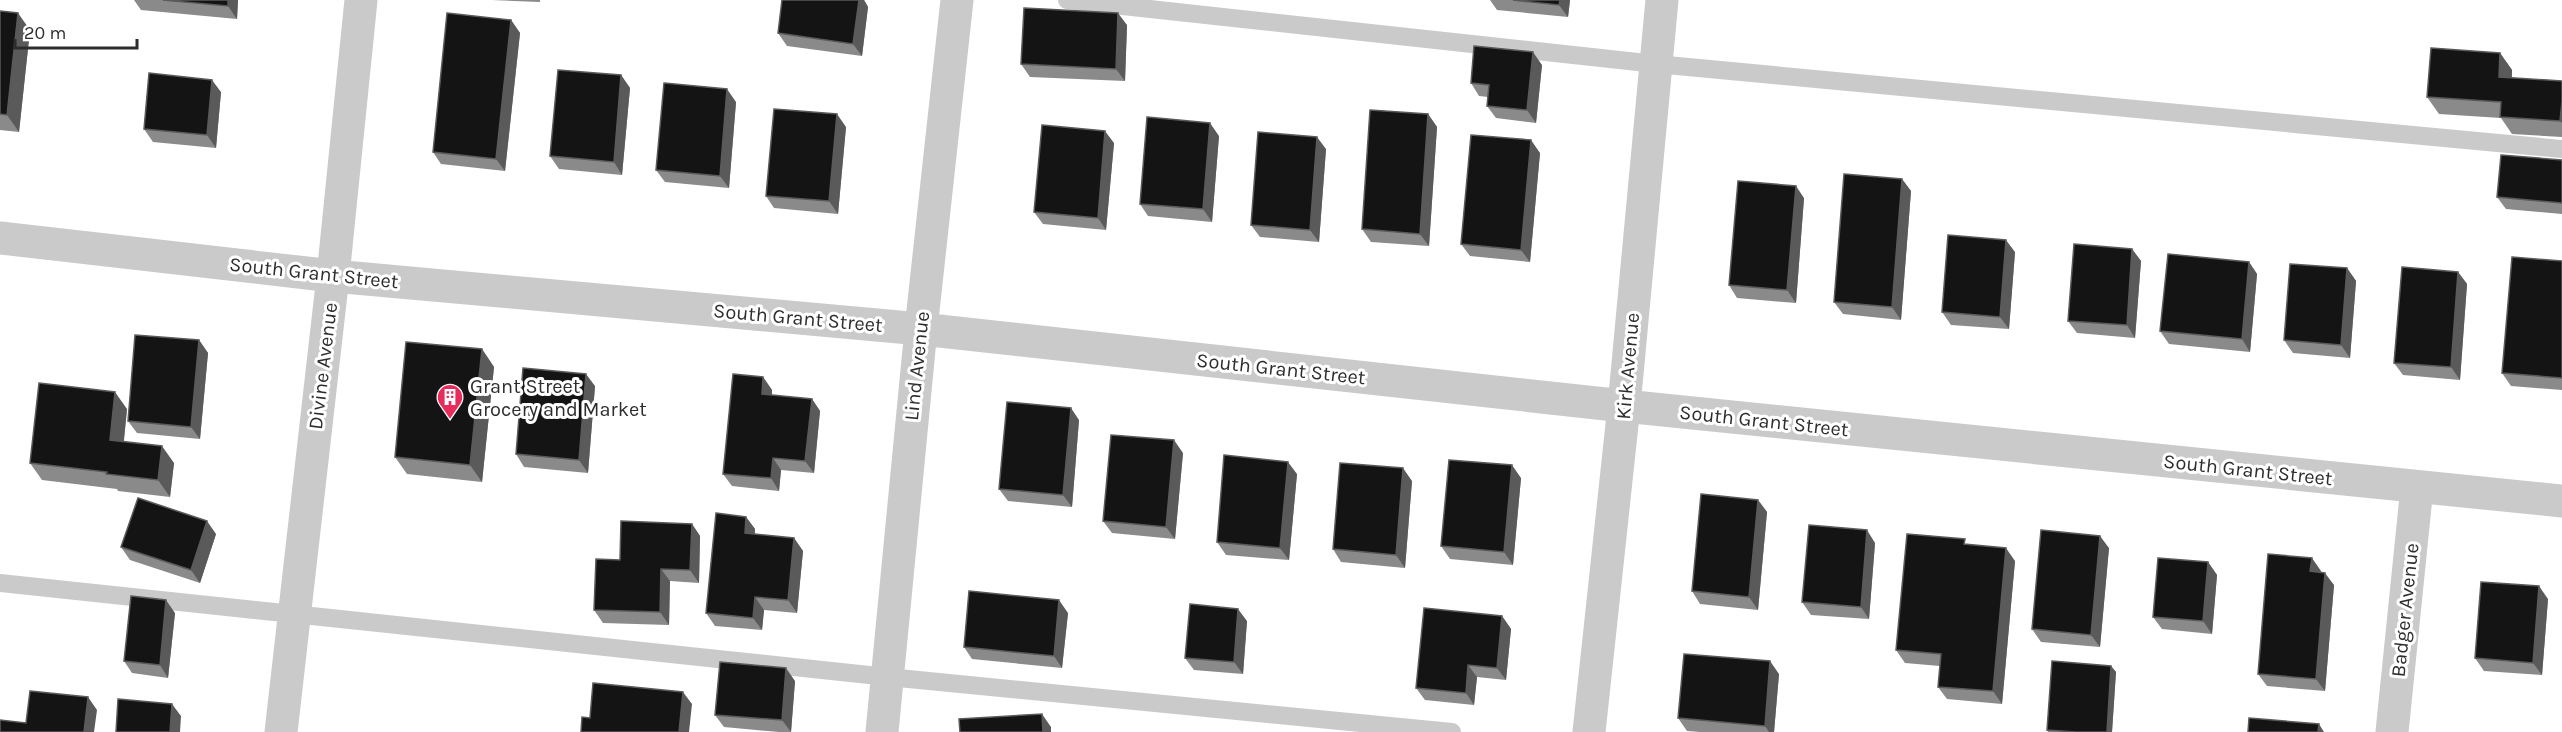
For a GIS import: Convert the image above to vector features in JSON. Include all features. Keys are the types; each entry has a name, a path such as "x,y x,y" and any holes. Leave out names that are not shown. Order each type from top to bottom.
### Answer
{"street":[{"name":"Divine Avenue","path":"281,732 333,276 361,0"},
{"name":"Lind Avenue","path":"882,732 921,329 957,0"},
{"name":"Kirk Avenue","path":"1589,732 1624,406 1662,0"},
{"name":"South Grant Street","path":"0,238 333,276 921,329 1624,406 2562,501"},
{"name":"Badger Avenue","path":"2392,732 2417,487"}],"lane":[{"path":"1067,0 1656,64 2562,150"},
{"path":"0,583 888,677 1452,732"}],"building":[{"path":"163,0 228,0 228,6"},
{"path":"782,0 859,0 853,44 778,33"},
{"path":"1513,0 1560,0 1559,5"},
{"path":"1024,8 1118,13 1116,69 1021,64"},
{"path":"0,11 18,13 7,115 0,114"},
{"path":"447,13 511,20 496,159 433,152"},
{"path":"1474,46 1533,52 1527,110 1487,106 1489,85 1471,83"},
{"path":"2431,48 2500,53 2499,77 2562,81 2560,121 2500,117 2501,102 2427,97"},
{"path":"558,70 621,75 614,162 550,156"},
{"path":"149,73 212,80 207,135 144,129"},
{"path":"664,83 727,89 720,176 656,170"},
{"path":"774,109 837,114 829,201 766,196"},
{"path":"1370,110 1428,114 1420,234 1362,229"},
{"path":"1147,117 1210,123 1203,209 1140,204"},
{"path":"1042,125 1105,131 1098,218 1034,212"},
{"path":"1258,132 1317,137 1310,230 1251,225"},
{"path":"1471,135 1531,140 1521,250 1461,244"},
{"path":"2501,155 2562,160 2562,203 2497,197"},
{"path":"1844,174 1902,179 1892,307 1834,302"},
{"path":"1738,181 1796,186 1787,290 1729,285"},
{"path":"1948,235 2006,240 2000,317 1942,312"},
{"path":"2074,244 2132,249 2127,325 2068,321"},
{"path":"2168,254 2249,262 2242,339 2160,331"},
{"path":"2512,257 2562,261 2562,378 2502,373"},
{"path":"2290,264 2347,268 2341,345 2284,340"},
{"path":"2402,267 2458,272 2451,367 2394,363"},
{"path":"135,335 199,340 191,427 128,421"},
{"name":"Grant Street Grocery and Market","path":"406,342 482,349 470,465 395,457"},
{"path":"523,368 586,374 579,460 516,454"},
{"path":"733,374 763,377 762,394 812,399 805,461 773,458 771,478 723,474"},
{"path":"39,383 115,392 110,440 162,446 158,480 30,463"},
{"path":"1007,402 1071,408 1063,495 999,489"},
{"path":"1111,435 1174,440 1166,527 1103,521"},
{"path":"1224,455 1288,462 1280,548 1217,542"},
{"path":"1449,460 1512,465 1504,552 1441,546"},
{"path":"1340,463 1403,468 1396,555 1333,549"},
{"path":"1701,494 1758,500 1749,597 1692,591"},
{"path":"138,498 207,521 191,570 121,547"},
{"path":"716,513 746,517 745,533 794,538 788,600 755,597 753,618 706,613"},
{"path":"621,521 692,524 690,570 661,569 660,612 594,610 596,559 620,560"},
{"path":"1809,525 1867,530 1861,607 1802,602"},
{"path":"2041,530 2100,536 2091,635 2032,629"},
{"path":"1907,534 1965,539 1964,544 2006,548 1993,691 1938,687 1941,654 1896,650"},
{"path":"2268,554 2312,558 2310,571 2325,573 2316,679 2258,674"},
{"path":"2158,558 2208,562 2203,621 2153,617"},
{"path":"2481,582 2539,586 2533,663 2475,658"},
{"path":"969,591 1059,600 1054,656 964,647"},
{"path":"131,596 166,600 160,665 124,661"},
{"path":"1190,604 1238,609 1234,662 1185,658"},
{"path":"1424,608 1502,616 1497,668 1468,665 1466,693 1416,688"},
{"path":"1684,654 1770,661 1765,726 1678,718"},
{"path":"2052,661 2111,666 2107,732 2047,730"},
{"path":"720,662 786,668 782,720 715,715"},
{"path":"593,683 683,692 679,732 581,732 582,717 590,718"},
{"path":"30,691 88,697 84,732 0,732 0,720 26,723"},
{"path":"118,699 172,704 170,732 116,732"},
{"path":"1042,714 1043,732 960,732 959,719"},
{"path":"2249,718 2319,724 2318,732 2248,732"}],"place":[{"name":"Grant Street Grocery and Market","path":"450,420"}]}
